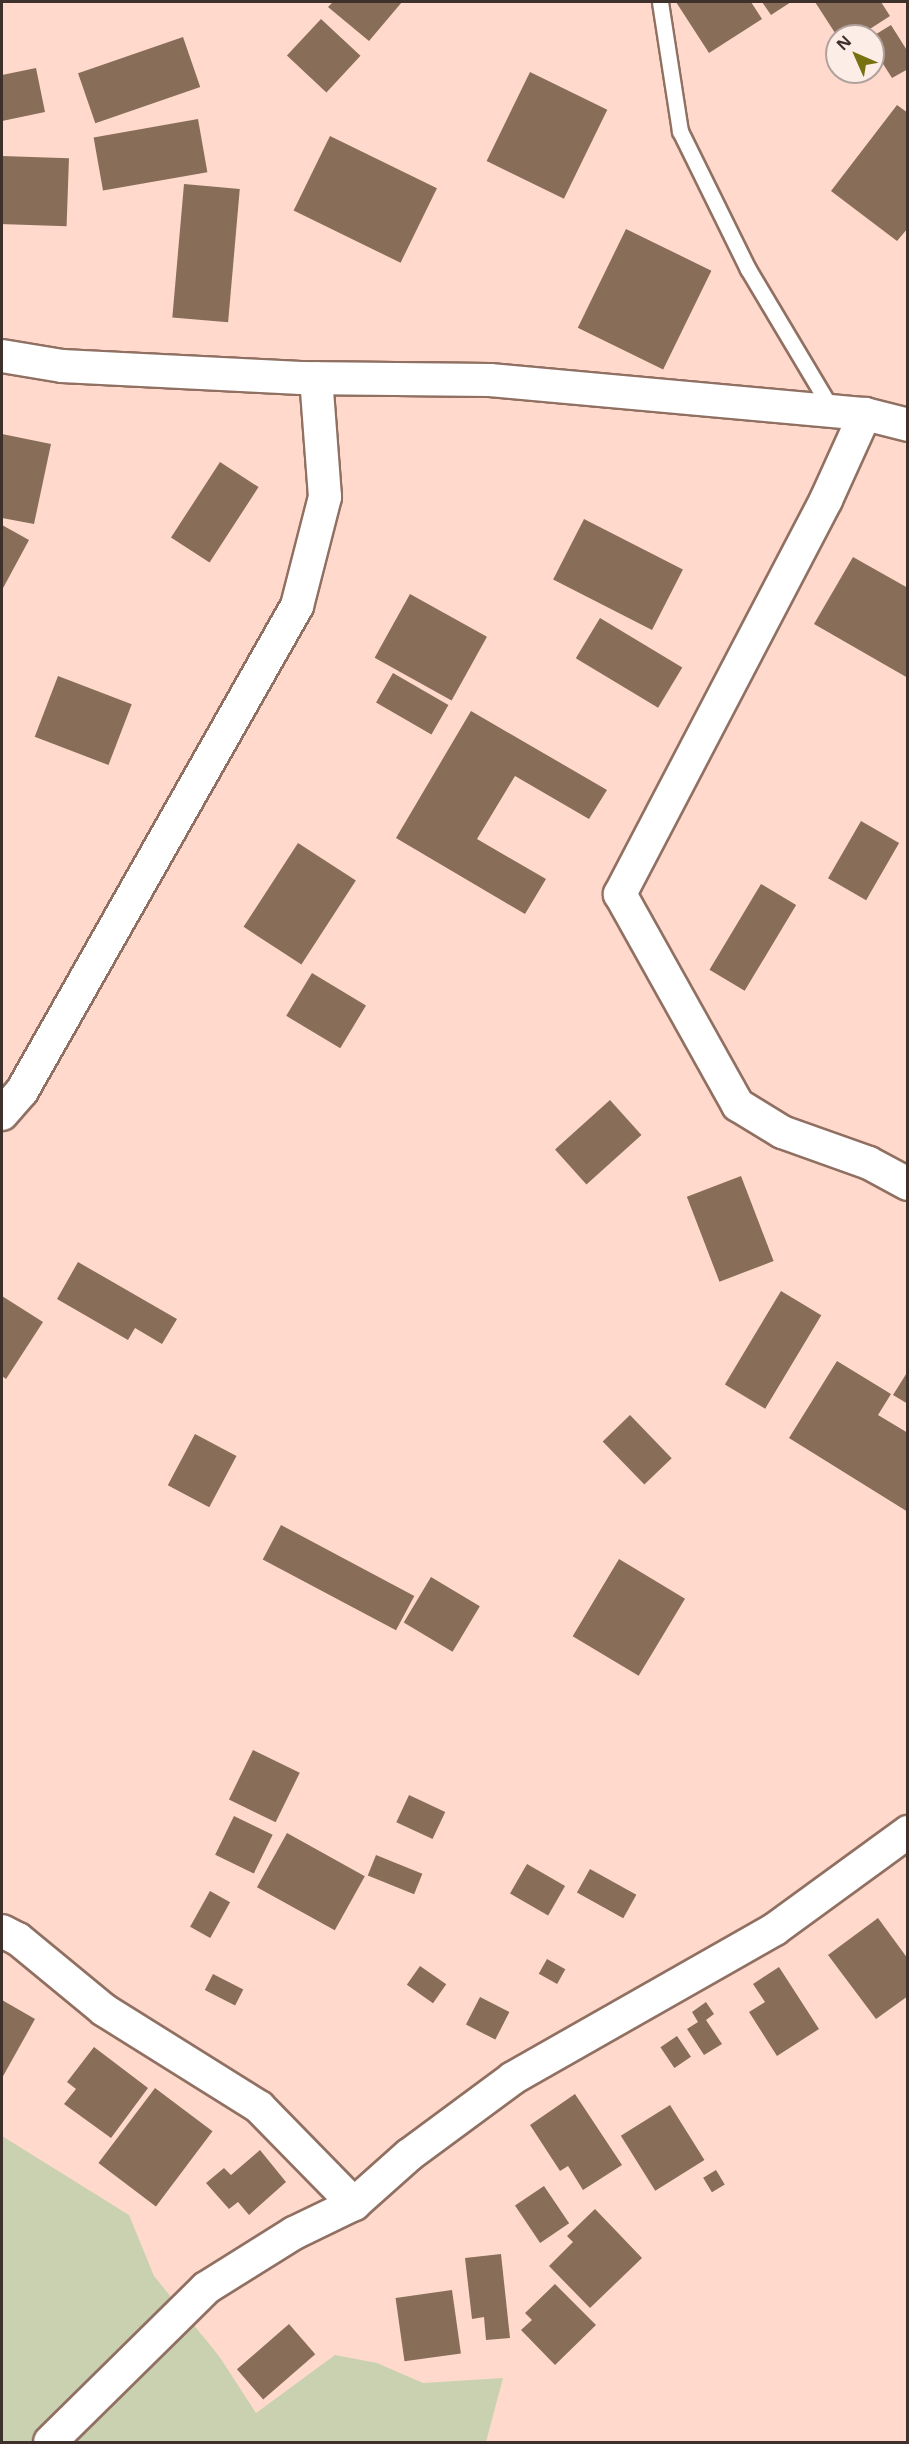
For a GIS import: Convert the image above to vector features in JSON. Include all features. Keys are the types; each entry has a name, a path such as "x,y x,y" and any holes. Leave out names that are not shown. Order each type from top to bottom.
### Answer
{"street":[{"path":"2,356 62,366 316,378 490,380 832,410 865,414 908,424"},
{"path":"2,1114 22,1091 297,606 325,496 316,378"},
{"path":"865,414 815,521 620,894 738,1104 782,1132 869,1163 908,1184"},
{"path":"50,2442 207,2288 294,2233 354,2204 409,2156 513,2078 775,1929 908,1832"},
{"path":"2,1931 18,1939 104,2010 259,2107 354,2204"}],"lane":[{"path":"660,2 680,131 748,268 832,410"}],"green space":[{"path":"2,2136 129,2215 154,2276 219,2356 256,2413 335,2355 377,2363 423,2383 503,2378 486,2442 2,2442"}],"building":[{"path":"333,2 402,2 369,41 328,7"},
{"path":"676,2 751,2 762,19 709,53"},
{"path":"762,2 791,2 771,15"},
{"path":"815,2 881,2 890,16 878,24 829,24"},
{"path":"321,19 360,56 326,92 287,56"},
{"path":"891,25 908,52 908,69 892,78 885,67 885,29"},
{"path":"183,37 200,87 95,123 78,73"},
{"path":"36,68 45,112 2,121 2,75"},
{"path":"530,72 607,110 564,199 487,161"},
{"path":"897,105 908,113 908,228 897,241 831,191"},
{"path":"198,119 207,172 103,191 94,137"},
{"path":"330,136 437,188 401,263 294,211"},
{"path":"2,156 69,158 67,226 2,224"},
{"path":"184,184 240,189 228,322 172,317"},
{"path":"626,229 711,271 663,370 578,328"},
{"path":"2,434 51,444 34,524 2,518"},
{"path":"220,462 259,487 210,563 171,537"},
{"path":"584,519 683,569 652,630 553,580"},
{"path":"2,525 29,540 2,590"},
{"path":"853,557 908,588 908,678 814,624"},
{"path":"410,594 487,637 452,701 375,658"},
{"path":"600,618 682,667 658,708 576,658"},
{"path":"393,673 448,705 431,734 376,702"},
{"path":"58,676 132,704 108,765 35,737"},
{"path":"471,711 607,790 589,819 515,776 477,839 546,879 525,914 396,838"},
{"path":"861,821 899,843 866,900 828,878"},
{"path":"298,843 356,881 301,964 244,927"},
{"path":"761,884 796,905 745,991 709,970"},
{"path":"312,973 366,1005 340,1048 286,1016"},
{"path":"610,1100 641,1135 586,1184 555,1150"},
{"path":"741,1176 774,1261 719,1282 687,1197"},
{"path":"78,1262 177,1319 162,1344 135,1328 128,1340 57,1299"},
{"path":"781,1291 821,1315 765,1409 725,1384"},
{"path":"2,1296 43,1322 6,1379 2,1376"},
{"path":"837,1361 891,1394 878,1415 908,1433 908,1512 789,1438"},
{"path":"908,1371 908,1404 893,1395"},
{"path":"630,1415 672,1458 644,1485 603,1441"},
{"path":"195,1434 236,1456 209,1507 168,1485"},
{"path":"281,1525 414,1596 396,1630 263,1559"},
{"path":"619,1559 685,1599 639,1676 573,1636"},
{"path":"431,1577 480,1606 453,1652 404,1622"},
{"path":"253,1750 300,1773 276,1822 229,1799"},
{"path":"409,1795 445,1812 433,1839 396,1822"},
{"path":"234,1816 273,1835 254,1873 215,1855"},
{"path":"287,1833 365,1876 335,1930 257,1887"},
{"path":"376,1855 422,1874 414,1894 368,1875"},
{"path":"527,1864 565,1886 548,1915 510,1893"},
{"path":"590,1869 636,1895 623,1918 577,1893"},
{"path":"210,1891 230,1902 210,1938 190,1927"},
{"path":"878,1918 908,1959 908,1996 876,2019 828,1955"},
{"path":"547,1959 565,1969 557,1984 539,1974"},
{"path":"420,1966 446,1984 433,2003 407,1985"},
{"path":"779,1967 819,2029 777,2056 749,2012 765,2002 753,1984"},
{"path":"213,1974 243,1989 235,2005 205,1990"},
{"path":"480,1997 509,2012 495,2040 466,2025"},
{"path":"2,2000 35,2019 2,2078"},
{"path":"706,2002 714,2014 706,2020 722,2044 704,2055 687,2029 698,2022 692,2012"},
{"path":"677,2036 691,2057 674,2068 660,2047"},
{"path":"94,2047 148,2088 111,2138 64,2104 76,2089 67,2082"},
{"path":"155,2088 213,2131 156,2206 98,2163"},
{"path":"575,2094 622,2165 583,2190 568,2166 560,2171 530,2125"},
{"path":"670,2105 704,2160 655,2191 621,2136"},
{"path":"260,2150 286,2182 249,2215 238,2202 229,2209 206,2183 224,2168 231,2175"},
{"path":"716,2170 725,2185 712,2192 703,2178"},
{"path":"544,2186 569,2223 540,2243 515,2206"},
{"path":"595,2209 642,2258 590,2308 549,2266 573,2242 567,2236"},
{"path":"501,2254 510,2338 486,2340 484,2317 472,2319 465,2258"},
{"path":"555,2284 596,2325 555,2365 521,2330 532,2320 525,2313"},
{"path":"452,2290 461,2353 404,2361 396,2298"},
{"path":"289,2324 315,2354 263,2399 237,2369"}]}
